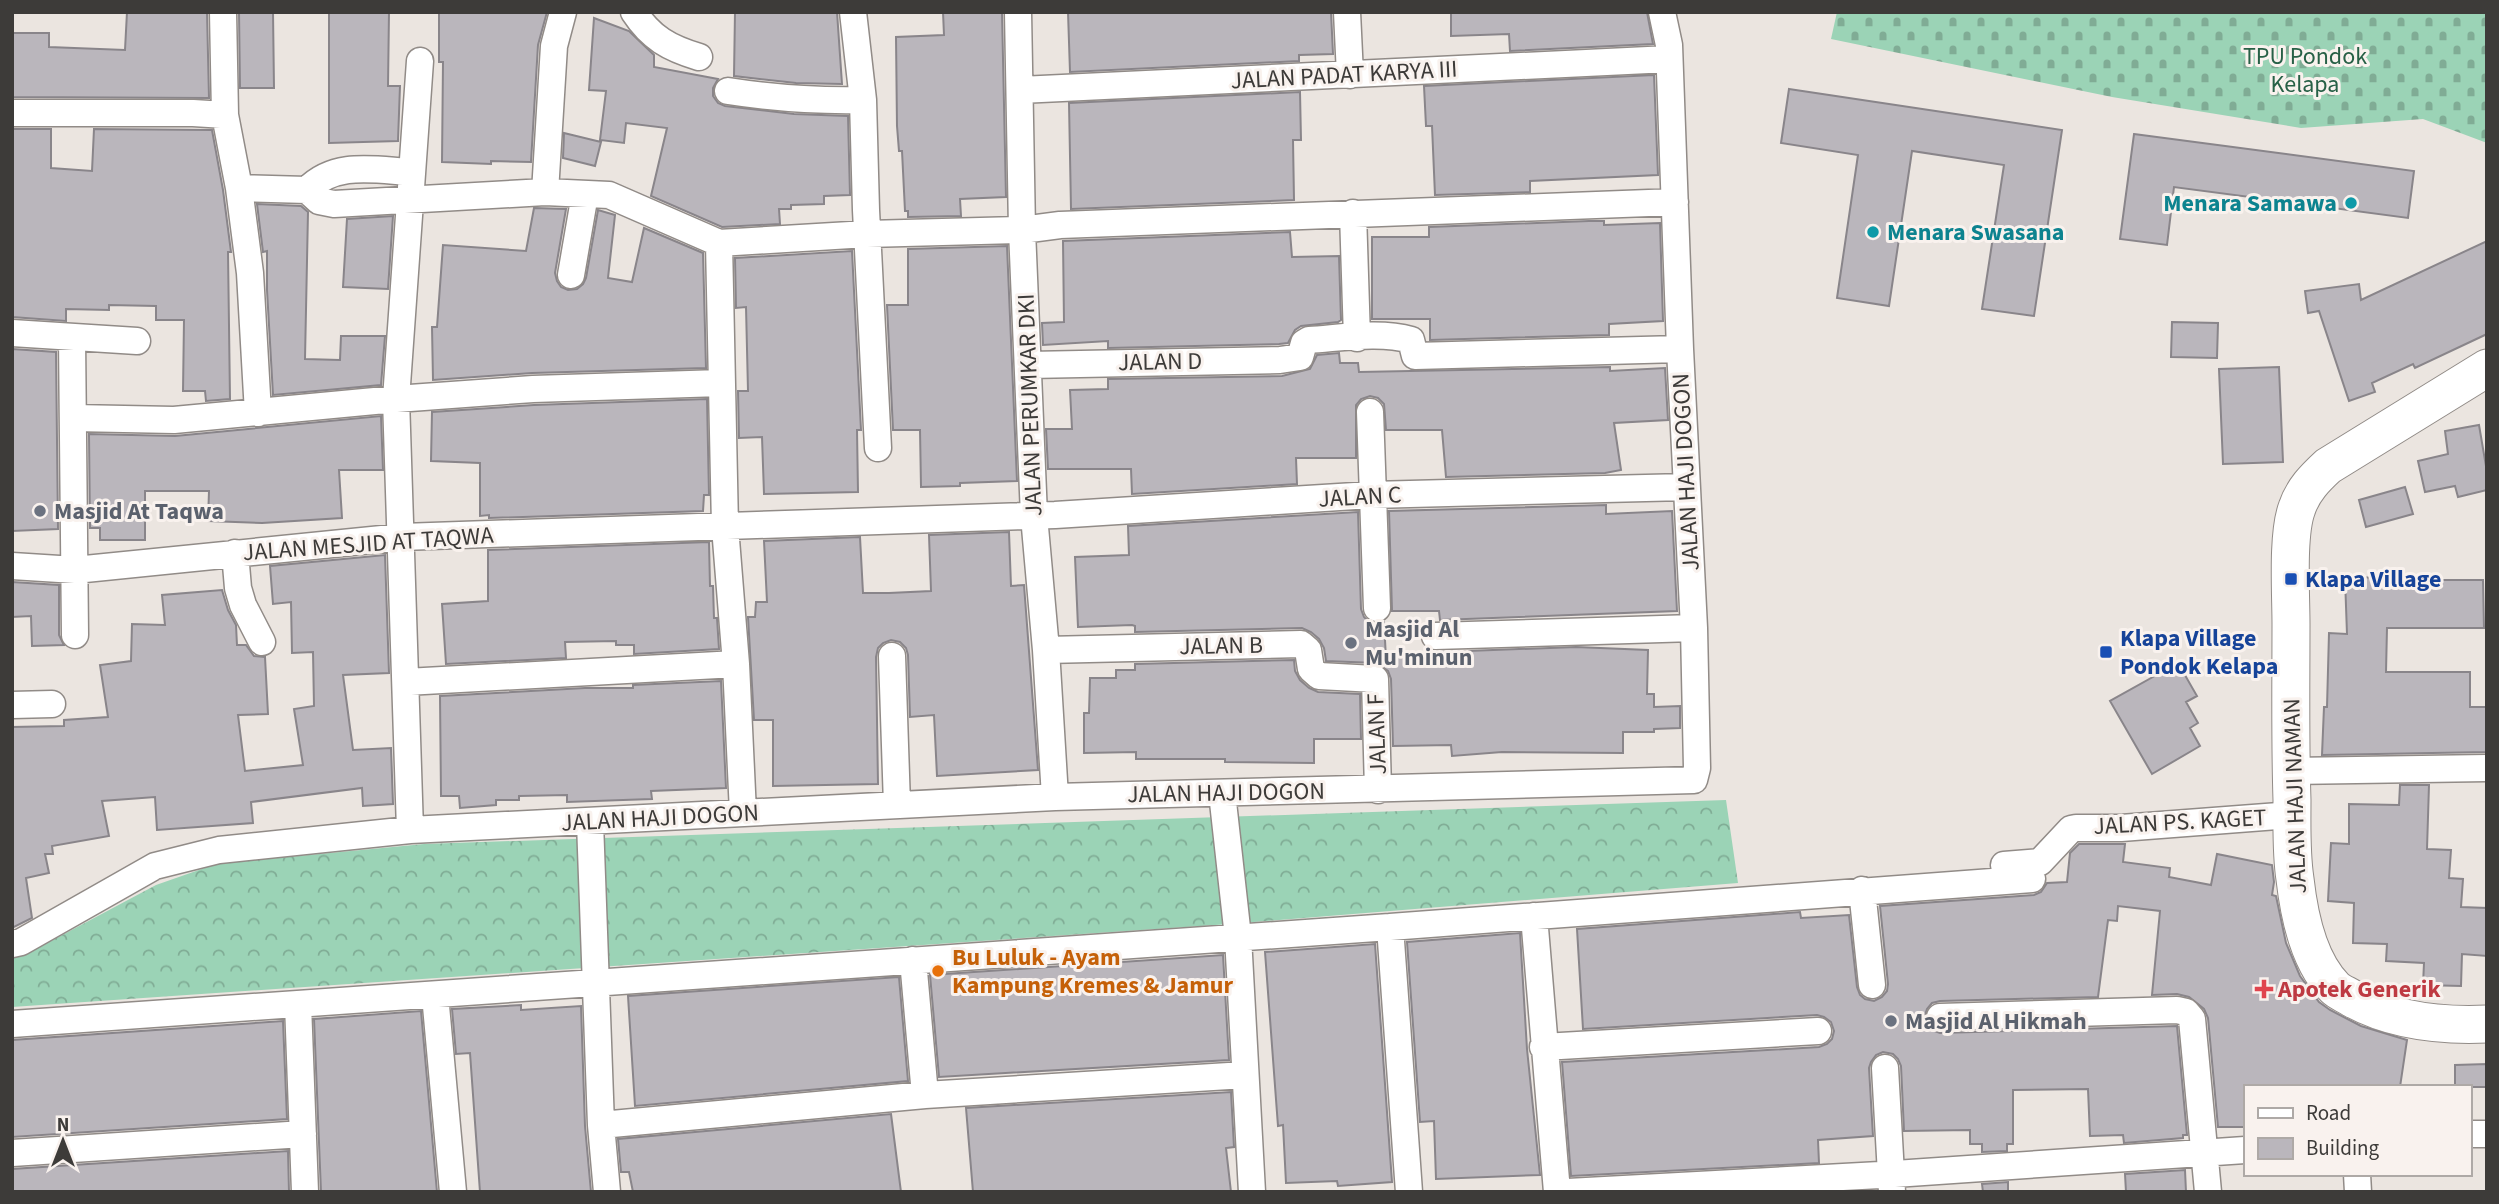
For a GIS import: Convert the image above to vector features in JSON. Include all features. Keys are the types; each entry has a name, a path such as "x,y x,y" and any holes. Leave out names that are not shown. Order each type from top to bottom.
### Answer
{"street":[{"path":"223,12 225,115 239,188 250,273 258,413"},
{"path":"545,192 554,46 563,12"},
{"path":"634,12 643,28 656,38 699,57"},
{"path":"853,12 863,100 878,448"},
{"name":"JALAN PERUMKAR DKI","path":"1018,12 1022,230 1034,516 1055,797"},
{"path":"1347,12 1350,75"},
{"name":"JALAN HAJI DOGON","path":"12,944 21,942 155,866 219,850 410,830 1055,797 1694,780 1697,768 1694,628 1669,59 1672,15"},
{"name":"JALAN PADAT KARYA III","path":"1020,90 1669,59"},
{"path":"410,830 396,399 420,61"},
{"path":"728,91 819,101 863,100"},
{"path":"12,113 225,115"},
{"path":"307,190 317,179 341,169 411,172"},
{"path":"239,188 307,190 319,201 334,204 545,192 609,195 719,243 867,234 1022,230 1060,225 1675,202"},
{"path":"571,275 584,194"},
{"path":"1353,213 1357,338 1400,337 1411,340 1415,356 1680,349"},
{"path":"719,243 725,527 736,664 743,813"},
{"path":"12,333 137,341"},
{"path":"72,338 75,635"},
{"name":"JALAN D","path":"1029,365 1292,358 1300,357 1304,343 1309,340 1357,338"},
{"name":"JALAN HAJI NAMAN","path":"2487,368 2328,466 2315,478 2304,492 2296,510 2291,566 2294,878 2308,940 2315,958 2335,989 2359,1002 2427,1023 2487,1024"},
{"path":"74,418 174,420 533,389 721,383"},
{"path":"1370,412 1377,608"},
{"name":"JALAN C","path":"725,527 1034,516 1371,495 1686,487"},
{"name":"JALAN MESJID AT TAQWA","path":"12,566 75,570 402,537 725,527"},
{"path":"235,553 238,588 243,605 262,642"},
{"path":"1435,636 1694,628"},
{"name":"JALAN B","path":"1046,650 1301,644 1308,650 1311,669 1319,676 1375,679"},
{"path":"892,656 897,805"},
{"path":"406,682 736,664"},
{"name":"JALAN F","path":"1375,679 1378,789"},
{"path":"12,705 52,704"},
{"path":"2291,771 2487,768"},
{"path":"1222,793 1238,937 1252,1192"},
{"name":"JALAN PS. KAGET","path":"1860,883 2036,870 2071,829 2121,828 2292,815"},
{"path":"590,822 601,1125 607,1192"},
{"path":"12,1024 1390,927 1534,916 1860,883 1872,985"},
{"path":"1534,916 1557,1192"},
{"path":"1390,927 1409,1192"},
{"path":"913,960 925,1095"},
{"path":"435,995 453,1192"},
{"path":"298,1004 305,1192"},
{"path":"1940,1017 2177,1010 2186,1012 2192,1019 2208,1192"},
{"path":"1544,1047 1818,1031"},
{"path":"1885,1068 1892,1183"},
{"path":"601,1125 925,1095 1245,1076"},
{"path":"12,1153 303,1134"},
{"path":"1568,1192 1892,1183 2244,1150"}],"green space":[{"name":"TPU Pondok Kelapa","path":"1837,12 2487,12 2487,143 2423,119 2301,128 2112,97 1831,39"},
{"path":"1726,800 1738,883 1230,924 12,1007 12,956 36,949 156,885 216,864 424,844"}],"building":[{"path":"127,12 207,12 209,98 12,97 12,33 49,33 49,47 125,50"},
{"path":"239,12 273,12 274,88 240,88"},
{"path":"329,12 389,12 388,86 400,86 398,141 329,143"},
{"path":"439,12 547,12 538,45 531,162 442,162 443,62 439,62"},
{"path":"735,12 837,12 842,84 796,83 734,76"},
{"path":"943,12 1002,12 1006,197 960,199 961,216 908,217 908,211 905,211 902,151 899,151 897,126 896,37 944,35"},
{"path":"1068,12 1331,12 1333,54 1299,55 1299,61 1070,72"},
{"path":"1451,12 1647,12 1653,44 1510,51 1509,34 1451,36"},
{"path":"594,18 629,31 654,55 654,67 718,79 713,88 713,96 718,103 725,106 794,114 848,116 850,195 824,196 824,204 791,205 791,209 779,209 780,224 722,227 651,196 667,128 626,123 624,143 600,140 606,91 589,90"},
{"path":"1654,75 1658,175 1530,181 1530,192 1435,195 1432,126 1426,126 1424,86"},
{"name":"Menara Swasana","path":"1789,89 2062,130 2034,316 1982,309 2004,165 1912,151 1889,306 1837,298 1858,155 1781,143"},
{"path":"1300,92 1301,140 1293,140 1294,200 1071,209 1069,103"},
{"path":"12,129 51,129 51,168 92,171 94,129 212,130 231,252 228,252 230,399 206,401 205,391 183,391 184,320 156,320 156,306 109,305 109,310 66,309 66,321 12,317"},
{"path":"564,133 601,142 595,166 563,158"},
{"name":"Menara Samawa","path":"2134,134 2414,171 2408,218 2174,187 2167,245 2120,239"},
{"path":"257,204 301,206 308,212 305,359 340,360 341,336 385,336 381,385 273,395 267,251 263,252"},
{"path":"534,208 566,209 555,273 561,287 568,290 577,289 586,278 598,210 615,215 608,278 632,282 644,228 703,253 706,368 532,373 433,380 432,327 437,327 443,245 526,251"},
{"path":"393,216 388,289 343,287 347,219"},
{"path":"1604,221 1604,225 1660,223 1663,321 1609,324 1609,335 1430,340 1430,319 1372,319 1372,237 1429,237 1429,227"},
{"path":"1290,232 1292,257 1339,256 1341,320 1338,322 1301,326 1295,330 1288,343 1279,344 1108,348 1108,341 1043,345 1042,323 1064,322 1063,241"},
{"path":"2487,241 2487,334 2415,368 2413,364 2372,383 2375,392 2349,401 2319,311 2308,313 2305,291 2359,284 2361,300"},
{"path":"1007,246 1017,481 921,487 920,430 893,430 887,305 908,305 908,249"},
{"path":"852,251 861,430 857,430 858,492 764,494 762,437 739,438 738,391 748,391 746,307 736,308 735,258"},
{"path":"2172,322 2218,323 2217,358 2171,357"},
{"path":"12,349 56,352 58,529 12,531"},
{"path":"1339,353 1340,363 1358,363 1359,372 1610,367 1610,371 1665,368 1668,420 1614,423 1621,470 1605,473 1446,477 1442,430 1386,430 1384,404 1378,398 1370,396 1361,399 1356,405 1356,458 1296,458 1297,484 1132,494 1131,469 1048,469 1046,429 1072,429 1070,390 1108,389 1108,379 1282,376 1310,369 1317,355"},
{"path":"2279,367 2283,462 2223,464 2219,369"},
{"path":"707,399 709,495 704,495 703,511 489,518 489,515 480,516 480,463 431,461 432,412 534,405"},
{"path":"381,416 383,470 339,470 342,518 262,523 208,521 209,491 145,491 145,540 100,540 100,528 90,528 89,434 175,436"},
{"path":"2479,425 2487,472 2487,490 2458,497 2455,486 2425,492 2418,461 2448,454 2445,431"},
{"path":"2405,487 2413,514 2366,527 2359,500"},
{"path":"1606,505 1606,514 1672,511 1677,611 1440,620 1439,611 1392,611 1389,511"},
{"path":"1358,512 1361,609 1369,622 1384,622 1386,658 1441,656 1441,652 1576,647 1648,650 1647,694 1654,694 1654,707 1680,706 1680,728 1654,729 1654,732 1623,732 1623,753 1502,752 1452,756 1451,745 1393,746 1391,679 1388,671 1376,663 1326,661 1319,639 1302,628 1135,632 1135,626 1132,625 1078,627 1075,557 1129,555 1128,526"},
{"path":"1009,532 1011,586 1024,585 1038,770 937,776 934,715 910,717 908,655 900,642 891,640 878,648 876,657 878,784 773,786 773,720 754,720 748,617 755,617 756,602 767,602 764,541 860,537 863,593 889,593 931,591 929,535"},
{"path":"709,542 710,586 713,586 719,649 634,654 634,645 616,645 616,641 565,642 566,658 446,664 442,604 488,601 488,550"},
{"path":"385,555 389,673 343,675 353,750 391,748 393,804 363,806 362,788 251,802 253,823 157,830 155,797 102,801 109,836 52,846 53,854 45,854 49,873 26,878 32,918 12,928 12,727 64,726 64,720 108,717 100,665 131,661 132,624 165,625 162,595 222,590 236,625 237,645 246,645 254,656 265,657 268,714 238,715 245,771 303,765 294,709 314,706 313,652 292,653 291,602 273,604 270,566"},
{"path":"2432,576 2432,580 2483,580 2484,628 2387,628 2386,672 2470,672 2470,707 2487,707 2487,752 2322,755 2324,707 2327,707 2329,633 2347,634 2345,578"},
{"path":"12,582 59,585 59,635 64,645 32,646 31,616 12,617"},
{"path":"1294,660 1295,671 1309,688 1318,692 1360,694 1361,739 1314,739 1314,763 1136,759 1136,752 1084,753 1084,713 1089,713 1090,678 1116,678 1116,670 1135,670 1135,664"},
{"path":"2178,663 2197,696 2186,702 2198,723 2190,728 2200,746 2152,774 2110,701"},
{"path":"721,681 726,788 651,791 652,799 567,802 567,795 519,796 519,800 496,800 496,805 460,808 459,796 441,796 440,696 633,688 633,685"},
{"path":"2400,785 2429,785 2427,849 2451,850 2449,878 2463,879 2461,907 2487,908 2487,956 2462,954 2461,986 2423,985 2424,963 2386,961 2387,944 2353,943 2354,903 2328,901 2331,843 2349,844 2349,804 2399,805"},
{"path":"2079,844 2125,844 2123,862 2170,868 2169,877 2211,885 2217,854 2272,865 2272,895 2276,896 2286,943 2300,976 2319,1002 2330,1010 2361,1026 2407,1040 2400,1085 2244,1085 2244,1127 2218,1127 2208,1018 2204,1009 2189,997 2177,994 2152,995 2160,911 2118,906 2117,921 2108,920 2098,997 1940,1001 1932,1003 1924,1018 1926,1025 1940,1033 2177,1026 2187,1135 2183,1135 2183,1138 2124,1143 2123,1135 2090,1136 2088,1089 2013,1090 2013,1144 2007,1144 2007,1151 1982,1152 1982,1144 1970,1144 1970,1130 1904,1131 1901,1066 1893,1054 1883,1052 1876,1055 1869,1068 1873,1136 1818,1140 1819,1163 1571,1176 1562,1062 1819,1047 1832,1039 1834,1031 1831,1022 1817,1015 1583,1029 1577,929 1800,912 1801,918 1849,915 1857,987 1860,995 1874,1001 1887,991 1888,984 1880,906 2034,895 2041,892 2047,883 2067,882 2070,853"},
{"path":"1520,933 1527,1049 1540,1175 1436,1179 1434,1121 1420,1122 1407,942"},
{"path":"1375,944 1392,1182 1338,1186 1337,1181 1286,1183 1283,1125 1278,1126 1265,952"},
{"path":"1223,955 1229,1060 939,1077 930,975"},
{"path":"899,977 908,1081 635,1106 628,996"},
{"path":"521,1005 521,1010 581,1006 585,1126 591,1192 480,1192 470,1053 456,1054 452,1009"},
{"path":"421,1011 437,1192 321,1192 314,1019"},
{"path":"283,1021 287,1119 12,1137 12,1040"},
{"path":"2487,1064 2487,1087 2455,1085 2455,1065"},
{"path":"1231,1092 1234,1147 1226,1148 1231,1192 973,1192 966,1108"},
{"path":"891,1114 901,1192 633,1192 629,1172 621,1172 618,1139"},
{"path":"288,1151 289,1192 12,1192 12,1169"},
{"path":"2185,1170 2186,1192 2126,1192 2125,1174"},
{"path":"2008,1182 2008,1192 1983,1192 1982,1184"}],"place":[{"name":"Menara Samawa","path":"2351,203"},
{"name":"Menara Swasana","path":"1873,232"},
{"name":"Masjid At Taqwa","path":"40,511"},
{"name":"Klapa Village","path":"2291,579"},
{"name":"Masjid Al Mu'minun","path":"1351,643"},
{"name":"Klapa Village Pondok Kelapa","path":"2106,652"},
{"name":"Bu Luluk - Ayam Kampung Kremes & Jamur","path":"938,971"},
{"name":"Apotek Generik","path":"2264,989"},
{"name":"Masjid Al Hikmah","path":"1891,1021"}]}
